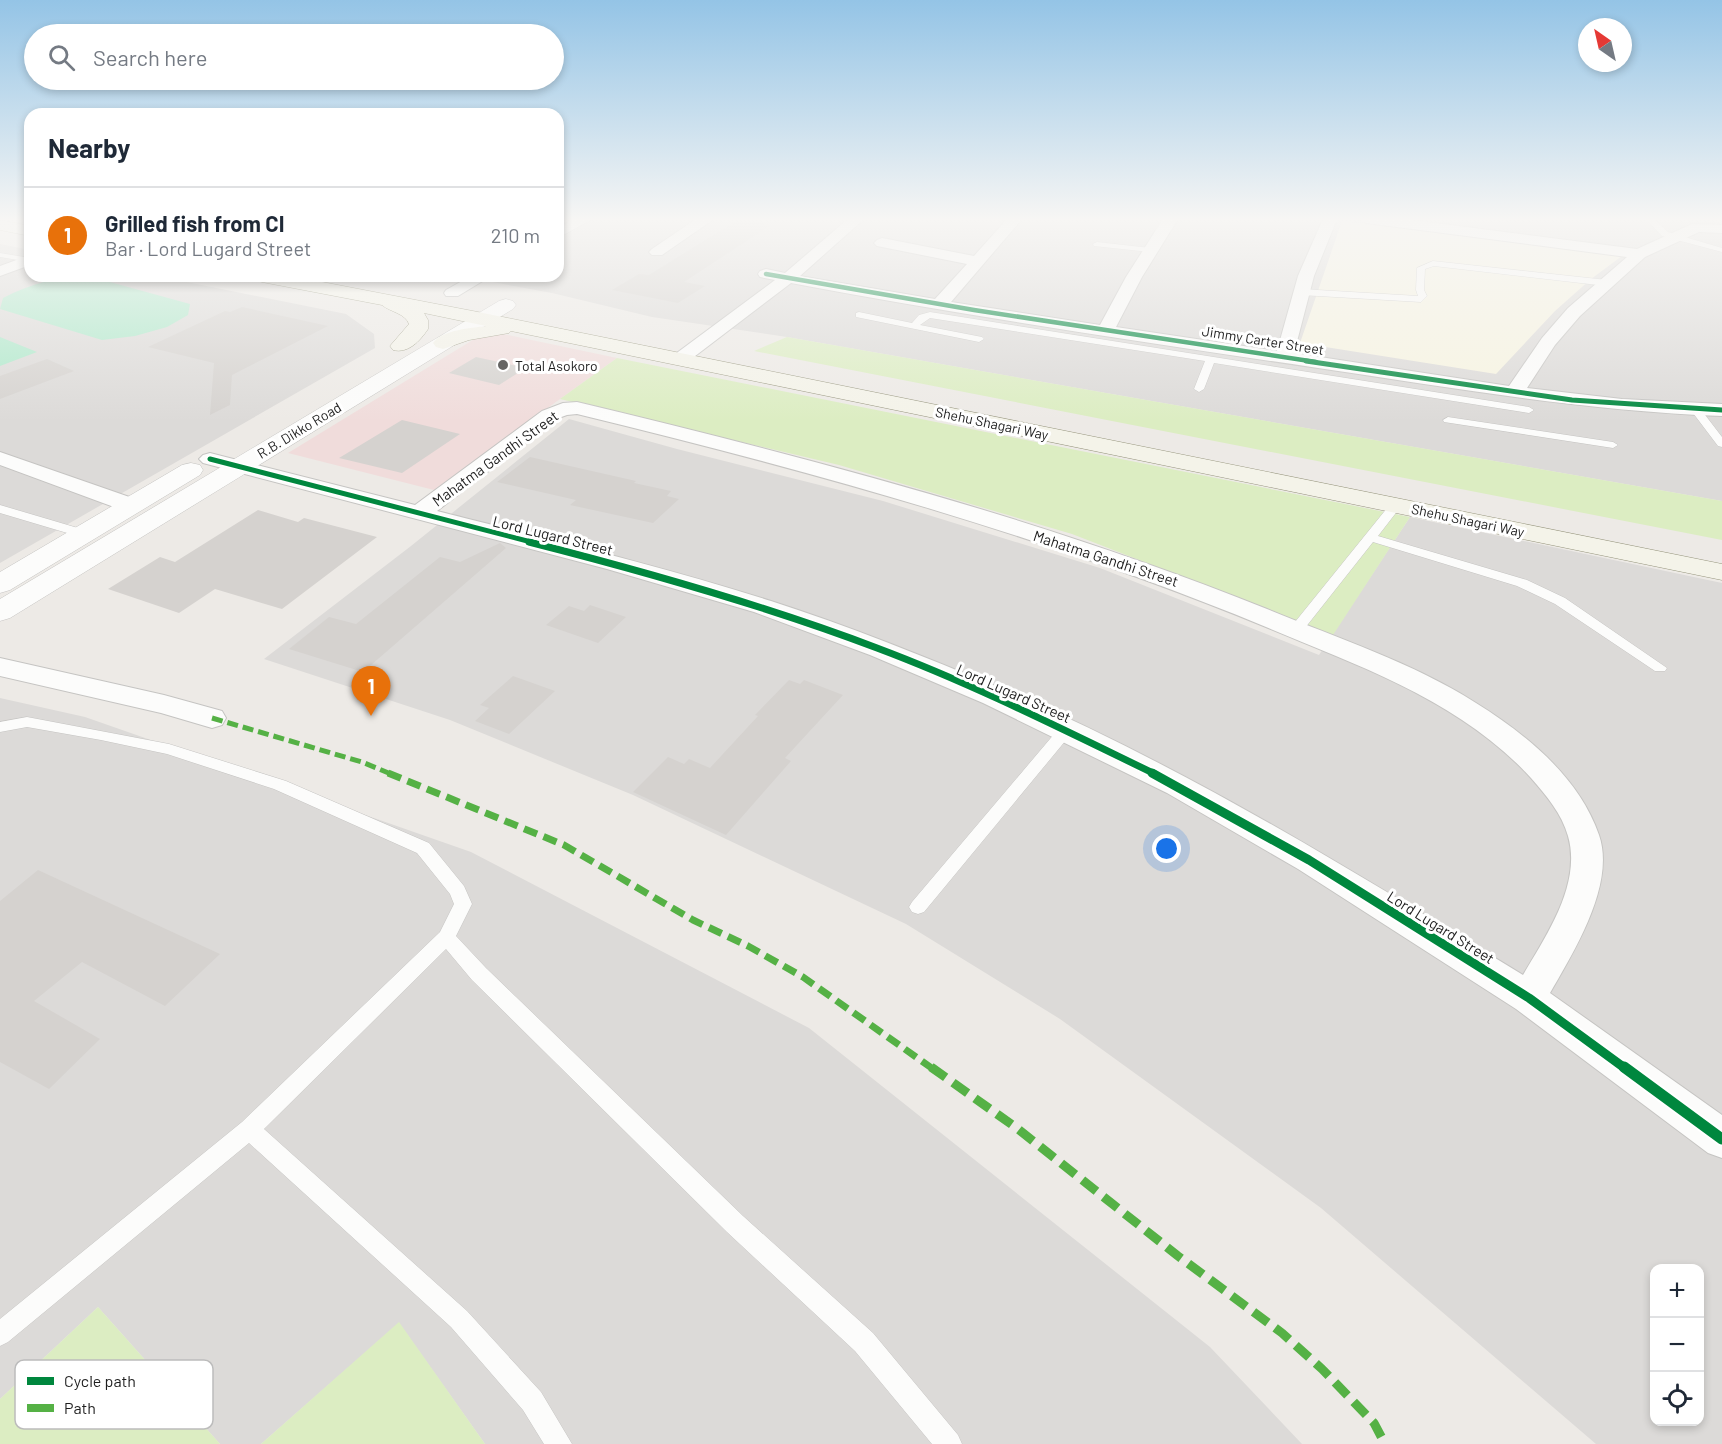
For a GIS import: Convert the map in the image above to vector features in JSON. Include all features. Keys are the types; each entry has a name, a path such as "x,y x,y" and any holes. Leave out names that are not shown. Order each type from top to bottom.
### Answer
{"main road":[{"path":"314,286 383,300 453,303"},
{"path":"393,286 453,303"},
{"name":"Shehu Shagari Way","path":"482,298 525,327 655,354 700,345 1720,561"},
{"path":"383,300 409,311 418,319 417,330 400,346"},
{"name":"Shehu Shagari Way","path":"506,305 677,350 1396,506 1720,561"},
{"path":"443,343 489,330 525,327"}],"street":[{"path":"700,345 777,286"},
{"name":"Jimmy Carter Street","path":"837,286 1525,399 1722,410"},
{"path":"940,304 956,286"},
{"path":"1106,330 1130,286"},
{"path":"1284,358 1303,286"},
{"path":"1525,399 1548,342 1574,312 1603,286"},
{"name":"R.B. Dikko Road","path":"0,612 443,343 482,298"},
{"name":"R.B. Dikko Road","path":"0,584 130,504 400,346 453,303 482,298 506,305"},
{"name":"Mahatma Gandhi Street","path":"418,514 549,415 577,408 703,438 924,498 1188,585 1296,630 1394,673 1467,710 1549,777 1571,806 1586,840 1586,880 1568,927 1528,998"},
{"path":"0,458 130,504"},
{"name":"Lord Lugard Street","path":"210,459 616,564 763,607 879,649 993,696 1178,785 1309,860 1528,998 1722,1139"},
{"path":"0,667 164,704 212,718"}],"lane":[{"path":"1301,292 1421,299 1423,296 1420,286"},
{"path":"859,315 979,339"},
{"path":"914,326 922,317 930,315 1210,360 1525,399 1528,432"},
{"path":"1199,389 1210,360"},
{"path":"1695,409 1722,444"},
{"path":"1448,420 1613,445"},
{"path":"1296,630 1396,506"},
{"path":"0,509 84,534"},
{"path":"1371,538 1522,583 1560,601 1660,668"},
{"path":"0,727 27,722 169,749 280,785 423,848 458,891 463,904 446,938 249,1129 0,1334"},
{"path":"918,907 1066,730"},
{"path":"446,938 726,1215 864,1342 949,1444"},
{"path":"249,1129 459,1319 532,1401 559,1444"}],"shaded area":[{"path":"0,286 209,286 346,314 374,334 375,348 0,563"},
{"path":"516,286 1722,286 1722,501 787,337 652,317"},
{"path":"1319,286 1583,286 1555,311 1496,374 1300,343"},
{"path":"498,333 617,358 434,490 288,453 476,338"},
{"path":"569,419 883,501 1100,568 1319,655 1410,517 1722,583 1722,1444 1596,1444 1321,1208 1060,1019 906,924 633,795 450,720 264,659 411,546"},
{"path":"0,698 85,717 471,852 809,1028 1210,1347 1302,1444 485,1444 399,1323 261,1444 220,1444 207,1429 213,1429 213,1360 145,1360 98,1307 42,1360 15,1360 15,1385 0,1399"}],"green space":[{"path":"31,286 126,286 190,304 188,315 167,327 135,336 102,340 0,309 3,298"},
{"path":"0,337 37,352 0,366"},
{"path":"787,337 1722,501 1722,540 754,351"},
{"path":"617,358 1410,517 1333,635 1072,534 839,465 560,399"},
{"path":"98,1307 145,1360 42,1360"},
{"path":"399,1322 485,1444 261,1444"},
{"path":"15,1385 15,1429 207,1429 220,1444 0,1444 0,1399"}],"building":[{"path":"618,286 704,286 678,303 612,290"},
{"path":"242,307 328,326 232,375 230,405 210,415 214,363 148,347 225,311 230,312"},
{"path":"476,357 526,368 499,385 449,373"},
{"path":"47,359 74,371 0,399 0,376"},
{"path":"402,420 460,434 402,473 339,458"},
{"path":"530,457 636,481 634,483 671,491 667,496 679,499 653,523 570,505 576,500 497,482"},
{"path":"258,510 298,522 304,518 377,537 282,609 215,589 179,613 108,589 160,557 175,562"},
{"path":"500,543 506,548 363,672 289,649 329,617 356,624 440,557 460,562"},
{"path":"590,605 626,617 598,643 546,625 569,606 584,611"},
{"path":"513,676 555,691 509,734 475,721 489,708 480,705"},
{"path":"789,680 800,684 804,680 843,695 785,758 791,761 726,835 633,792 668,757 684,764 689,759 710,768 758,716 755,715"},
{"path":"38,870 220,954 165,1006 82,962 34,1001 100,1039 49,1089 0,1062 0,901"}],"marked path":[{"path":"212,718 362,762 564,845 693,920 748,946 803,977 1018,1129 1178,1256 1282,1333 1322,1369 1374,1423 1385,1444"}],"cycle path":[{"path":"834,286 1044,322 1572,400 1722,410"},
{"path":"210,459 616,564 763,607 879,649 993,696 1178,785 1309,860 1529,998 1722,1139"}],"place":[{"name":"Total Asokoro","path":"503,365"},
{"name":"Grilled fish from CI","path":"371,716"}]}
